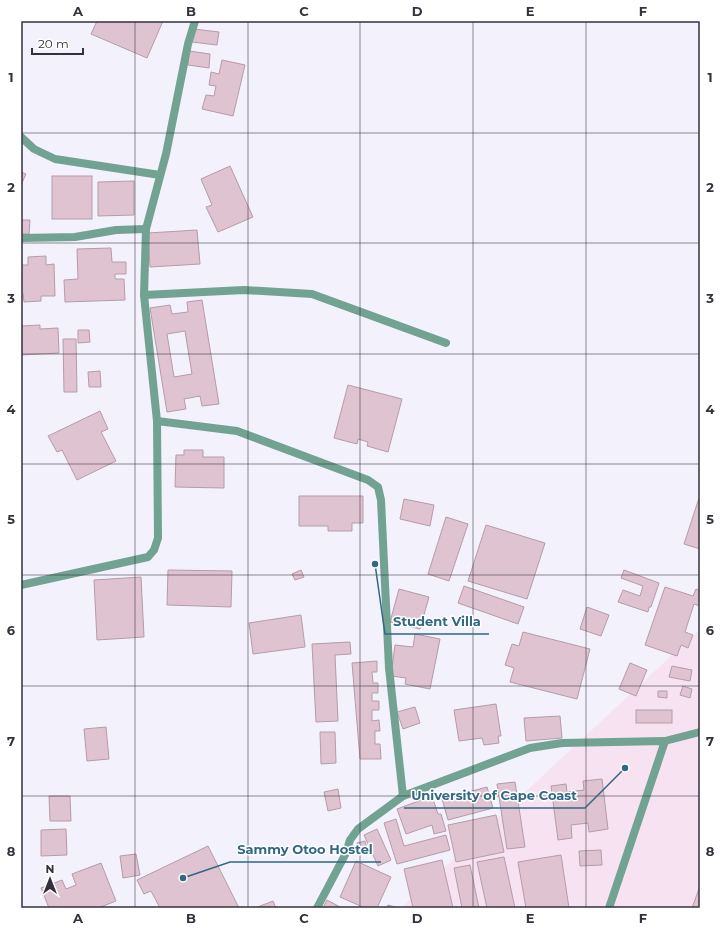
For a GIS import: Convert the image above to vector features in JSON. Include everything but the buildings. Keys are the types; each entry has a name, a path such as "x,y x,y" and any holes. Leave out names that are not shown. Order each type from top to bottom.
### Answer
{"street":[{"path":"21,585 148,557 154,550 158,538 157,421 144,295 146,229 166,154 188,44 195,21"},
{"path":"21,137 34,149 55,159 160,175"},
{"path":"21,238 75,237 116,230 146,229"},
{"path":"144,295 244,290 312,294 446,343"},
{"path":"157,421 238,430 368,480 378,487 381,500 389,668 403,796"},
{"path":"317,908 346,853 350,840 358,829 403,796 530,748 542,745 562,743 665,741 700,732"},
{"path":"610,908 665,741"}],"shaded area":[{"path":"700,629 700,908 401,908"}],"place":[{"name":"Student Villa","path":"375,564"},
{"name":"University of Cape Coast","path":"625,768"},
{"name":"Sammy Otoo Hostel","path":"183,878"}]}
